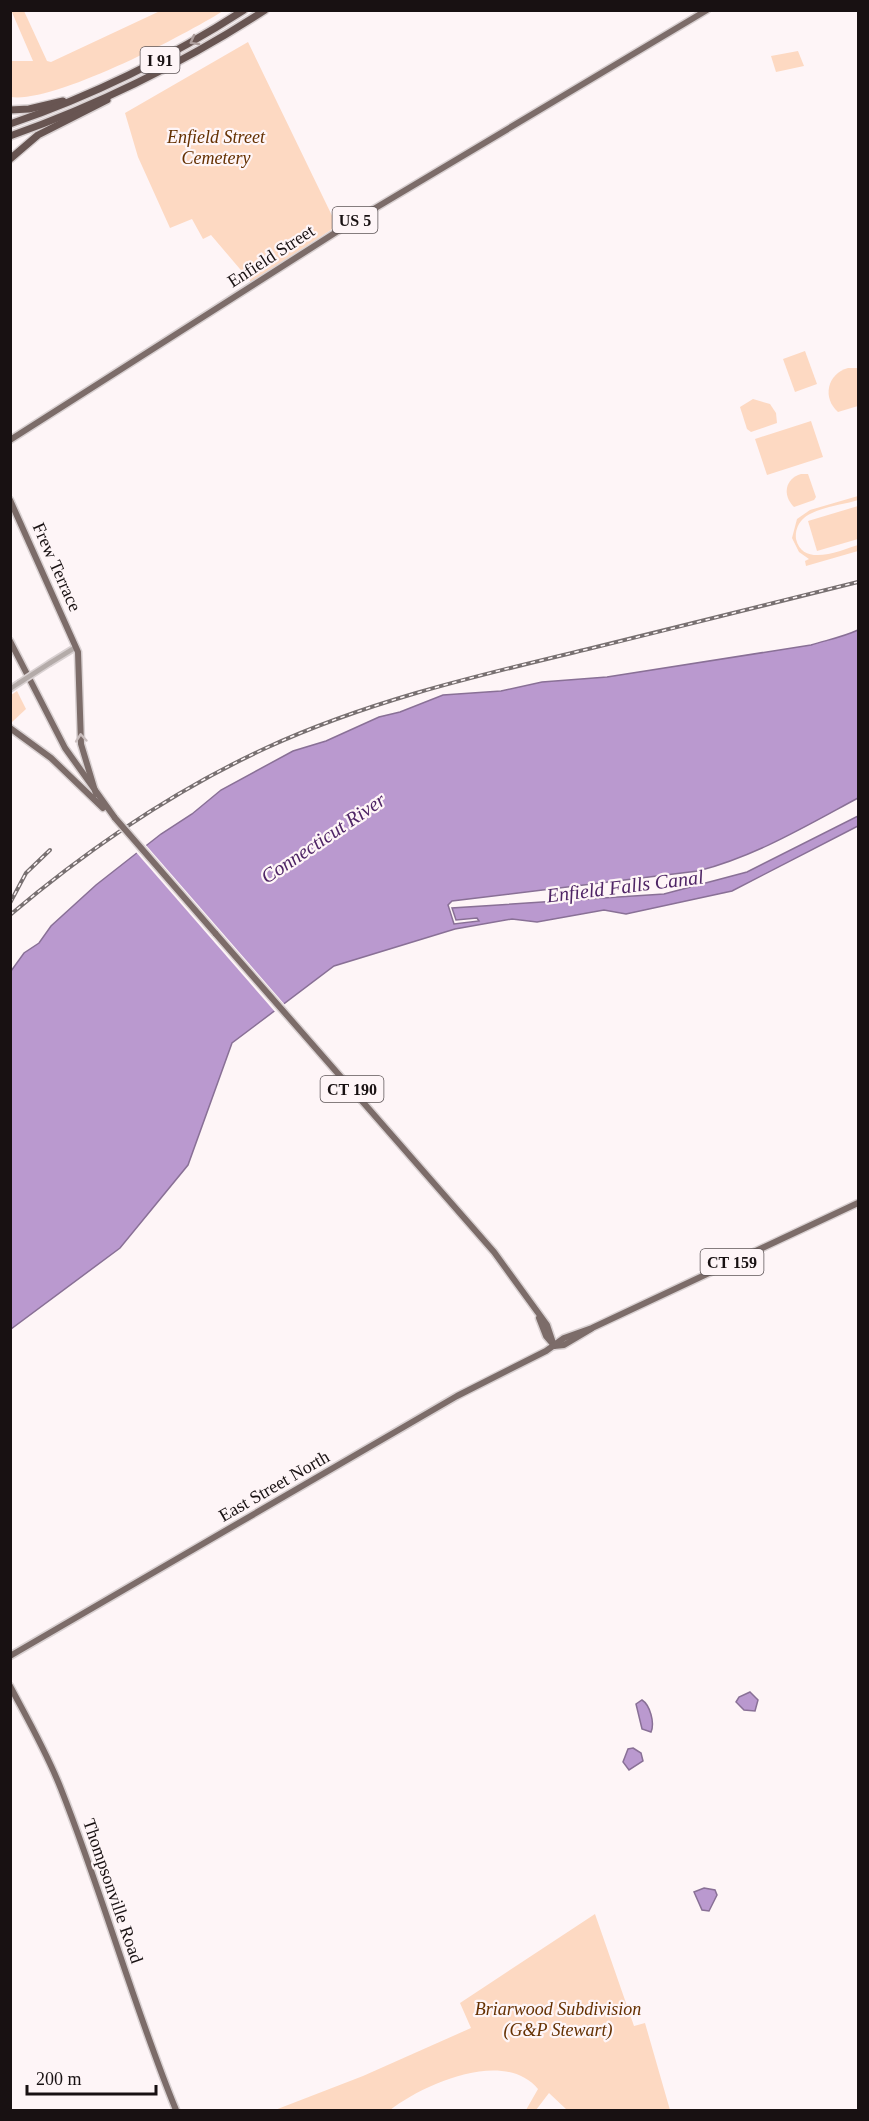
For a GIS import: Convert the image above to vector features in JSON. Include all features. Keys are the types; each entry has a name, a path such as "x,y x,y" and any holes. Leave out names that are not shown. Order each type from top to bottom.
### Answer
{"highway":[{"name":"I 91","path":"10,124 71,101 161,59 244,10"},
{"name":"I 91","path":"10,136 112,95 188,57 265,10"},
{"path":"10,159 38,135 99,106 112,95"},
{"path":"10,110 29,110 60,101 71,101"}],"main road":[{"name":"Enfield Street","path":"10,441 352,222 706,10"},
{"name":"Frew Terrace","path":"10,500 79,655 82,749 96,794"},
{"name":"CT 190","path":"10,641 58,736 96,794 494,1252 547,1325 554,1346"},
{"path":"10,728 51,758 114,816"},
{"name":"East Street North","path":"10,1656 457,1396 554,1346 564,1338 592,1328 858,1203"},
{"name":"Thompsonville Road","path":"10,1686 60,1787 107,1913 147,2038 176,2110"}],"street":[{"path":"10,688 76,647"}],"green space":[{"path":"11,10 24,11 47,61 51,62 160,11 223,11 150,51 87,79 57,90 31,96 11,97 11,61 33,61"},
{"name":"Enfield Street Cemetery","path":"248,42 337,226 251,282 211,235 203,239 192,219 170,228 138,157 125,113"},
{"path":"798,51 804,66 776,72 771,56"},
{"path":"805,351 817,384 795,392 783,359"},
{"path":"848,368 857,368 858,406 838,412 830,400 829,387 835,375"},
{"path":"753,399 770,404 776,413 777,423 751,432 747,429 740,407"},
{"path":"811,421 823,457 767,475 755,439"},
{"path":"801,474 808,474 816,497 814,500 794,507 788,497 787,488 791,480"},
{"path":"858,496 858,500 809,514 800,522 796,539 800,548 814,555 833,553 858,545 858,551 806,566 805,561 809,559 799,552 792,538 797,519 810,510"},
{"path":"858,506 858,539 817,551 808,521"},
{"path":"17,691 26,709 11,723 11,695"},
{"name":"Briarwood Subdivision (G&P Stewart)","path":"595,1914 634,2026 645,2023 670,2110 567,2110 549,2093 536,2110 526,2110 538,2089 523,2077 505,2071 485,2071 464,2074 443,2081 390,2110 275,2110 363,2076 471,2028 460,2003"}],"water":[{"name":"Connecticut River","path":"858,630 858,798 760,849 698,871 452,901 448,905 454,924 479,921 477,918 456,920 452,908 664,894 747,872 858,816 858,826 732,891 626,914 604,910 537,922 512,919 455,929 334,966 232,1043 188,1165 120,1248 11,1329 11,971 24,953 39,943 51,926 96,885 221,790 293,751 326,741 379,717 400,712 443,695 501,691 542,682 607,677 811,645"},
{"path":"750,1692 758,1700 755,1711 744,1710 736,1702 739,1697"},
{"path":"642,1700 651,1714 651,1732 642,1729 636,1704"},
{"path":"633,1748 641,1753 643,1761 629,1770 623,1762 628,1749"},
{"path":"704,1888 715,1890 717,1895 709,1911 702,1910 694,1892"}],"pier":[{"path":"145,844 286,1006 276,1013 135,851"}],"railway":[{"path":"10,915 101,844 165,802 231,765 305,731 383,703 463,680 858,582"},
{"path":"10,903 26,873 50,850"}],"water label":[{"name":"Enfield Falls Canal","path":"625,886"}]}
